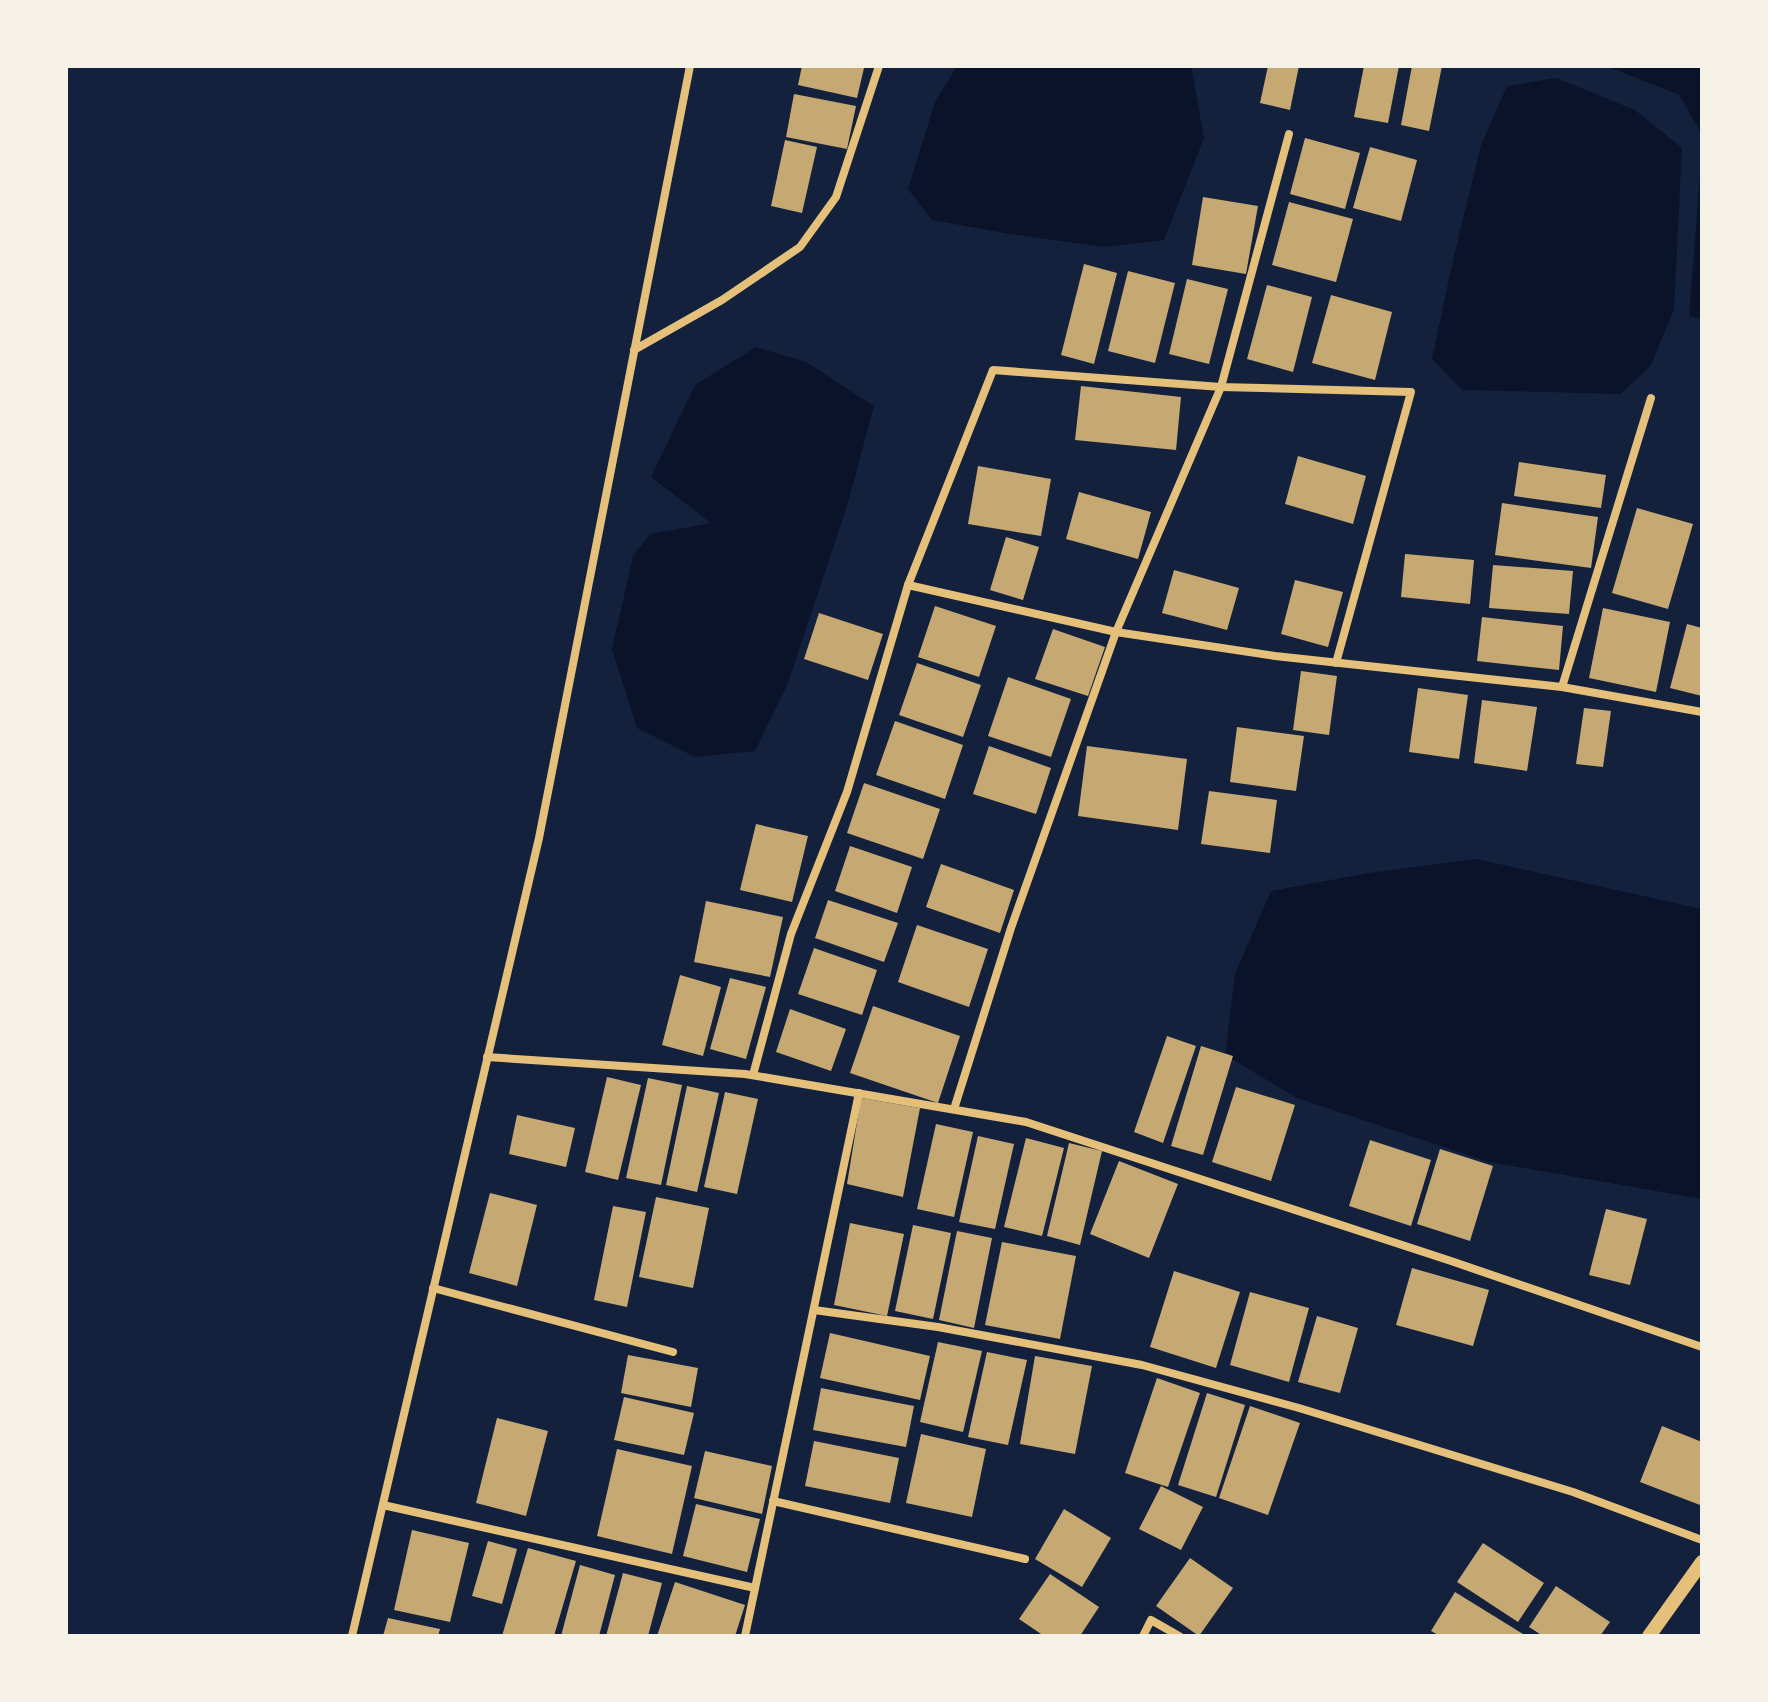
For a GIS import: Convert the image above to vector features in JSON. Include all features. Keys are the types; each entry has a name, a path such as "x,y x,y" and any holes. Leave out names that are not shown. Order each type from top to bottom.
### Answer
{"street":[{"path":"352,1636 539,838 690,66"},
{"path":"634,350 722,300 800,247 836,197 879,66"},
{"path":"954,1109 1011,928 1116,632 1221,387 1289,134"},
{"path":"753,1075 791,934 847,792 908,585 993,370 1221,387 1411,392 1336,663"},
{"path":"1562,687 1651,398"},
{"path":"908,585 1116,632 1275,656 1562,687 1702,712"},
{"path":"487,1057 753,1075 1026,1122 1702,1347"},
{"path":"745,1636 859,1093"},
{"path":"433,1288 673,1352"},
{"path":"814,1310 938,1327 1142,1365 1299,1408 1573,1492 1702,1540"},
{"path":"773,1501 1025,1559"},
{"path":"383,1505 755,1588"},
{"path":"1649,1636 1702,1562"},
{"path":"1143,1636 1151,1620 1179,1636"}],"water":[{"path":"957,66 1191,66 1204,138 1164,240 1104,247 932,220 908,189 935,102"},
{"path":"1606,66 1702,66 1702,135 1679,95"},
{"path":"1556,78 1635,110 1682,148 1674,309 1651,365 1621,394 1462,390 1432,359 1481,145 1507,86"},
{"path":"1702,149 1702,319 1689,316"},
{"path":"756,347 806,362 874,406 847,506 788,683 755,751 695,757 637,728 612,649 633,556 650,534 711,523 651,477 695,385"},
{"path":"1476,859 1702,909 1702,1199 1489,1162 1297,1098 1225,1055 1235,974 1271,891 1369,873"}],"building":[{"path":"802,66 864,68 857,98 798,85"},
{"path":"1268,66 1299,66 1290,110 1260,103"},
{"path":"1364,66 1399,66 1388,123 1354,117"},
{"path":"1412,66 1442,66 1429,131 1401,125"},
{"path":"794,94 856,106 847,149 786,137"},
{"path":"1305,138 1360,153 1345,209 1290,194"},
{"path":"785,140 817,147 802,213 771,206"},
{"path":"1370,147 1417,160 1401,221 1353,208"},
{"path":"1203,197 1258,206 1246,274 1192,265"},
{"path":"1289,202 1353,219 1336,282 1272,265"},
{"path":"1084,264 1117,273 1094,364 1061,355"},
{"path":"1128,271 1175,283 1155,363 1108,351"},
{"path":"1187,279 1228,289 1209,364 1169,354"},
{"path":"1267,285 1312,297 1293,372 1247,359"},
{"path":"1331,295 1392,312 1375,380 1312,363"},
{"path":"1081,386 1181,397 1176,450 1075,440"},
{"path":"1298,456 1366,476 1353,524 1285,504"},
{"path":"1519,462 1606,475 1601,508 1514,496"},
{"path":"978,466 1051,479 1041,536 968,524"},
{"path":"1079,492 1151,512 1138,559 1066,539"},
{"path":"1502,503 1598,517 1591,568 1495,555"},
{"path":"1637,508 1693,524 1668,609 1612,593"},
{"path":"1006,537 1039,547 1023,600 990,590"},
{"path":"1405,554 1474,560 1470,604 1401,597"},
{"path":"1493,565 1573,571 1569,614 1489,608"},
{"path":"1174,570 1239,588 1227,630 1162,613"},
{"path":"1295,580 1343,592 1328,647 1281,634"},
{"path":"935,606 996,626 979,677 918,657"},
{"path":"1603,608 1670,622 1656,692 1589,678"},
{"path":"819,613 883,634 868,680 804,659"},
{"path":"1482,617 1563,626 1559,670 1477,661"},
{"path":"1687,624 1702,628 1702,696 1670,688"},
{"path":"1053,629 1105,647 1088,696 1035,679"},
{"path":"917,663 981,685 963,737 899,715"},
{"path":"1301,671 1337,676 1329,735 1293,730"},
{"path":"1008,677 1071,699 1051,757 988,736"},
{"path":"1418,688 1468,695 1459,759 1409,752"},
{"path":"1482,700 1537,707 1527,771 1474,763"},
{"path":"1584,708 1611,711 1603,767 1576,764"},
{"path":"895,721 963,745 945,799 876,775"},
{"path":"1237,727 1304,736 1296,791 1230,782"},
{"path":"989,746 1051,768 1036,814 973,794"},
{"path":"1087,746 1187,759 1178,830 1078,816"},
{"path":"864,783 940,809 923,859 847,833"},
{"path":"1209,791 1277,800 1270,853 1201,844"},
{"path":"756,824 808,836 792,902 740,890"},
{"path":"850,846 912,867 897,913 835,891"},
{"path":"941,864 1014,890 1000,933 926,907"},
{"path":"828,900 898,923 884,962 815,938"},
{"path":"706,901 783,917 770,977 694,962"},
{"path":"917,925 988,949 969,1007 898,982"},
{"path":"814,948 877,970 862,1015 798,994"},
{"path":"680,975 721,987 703,1056 662,1045"},
{"path":"730,978 766,987 746,1059 710,1049"},
{"path":"873,1006 960,1036 938,1103 850,1073"},
{"path":"790,1009 846,1029 831,1071 776,1052"},
{"path":"1167,1036 1196,1046 1163,1143 1134,1132"},
{"path":"1201,1046 1233,1056 1203,1155 1171,1146"},
{"path":"607,1077 641,1085 618,1180 585,1172"},
{"path":"648,1078 682,1085 661,1185 626,1178"},
{"path":"687,1086 719,1093 697,1192 666,1185"},
{"path":"1236,1087 1295,1105 1271,1181 1212,1162"},
{"path":"725,1092 758,1099 737,1194 704,1187"},
{"path":"861,1098 920,1108 903,1197 847,1184"},
{"path":"517,1115 575,1128 566,1167 509,1154"},
{"path":"936,1124 973,1132 954,1217 917,1209"},
{"path":"978,1136 1014,1144 995,1229 959,1222"},
{"path":"1026,1138 1064,1148 1042,1236 1004,1227"},
{"path":"1370,1140 1431,1160 1411,1226 1349,1206"},
{"path":"1069,1143 1102,1151 1080,1245 1047,1236"},
{"path":"1440,1149 1493,1166 1470,1241 1417,1224"},
{"path":"1119,1161 1178,1184 1149,1258 1090,1234"},
{"path":"490,1193 537,1205 517,1286 469,1273"},
{"path":"656,1197 709,1208 693,1288 639,1277"},
{"path":"613,1206 646,1212 627,1307 594,1300"},
{"path":"1606,1209 1647,1219 1630,1285 1589,1275"},
{"path":"850,1223 904,1234 887,1316 834,1305"},
{"path":"913,1225 951,1233 933,1319 895,1311"},
{"path":"957,1231 992,1238 974,1328 939,1320"},
{"path":"1002,1242 1076,1256 1060,1339 985,1325"},
{"path":"1412,1268 1489,1290 1473,1346 1396,1325"},
{"path":"1174,1271 1240,1292 1216,1368 1150,1347"},
{"path":"1250,1292 1309,1308 1289,1382 1230,1365"},
{"path":"1317,1316 1358,1328 1340,1393 1298,1382"},
{"path":"830,1333 930,1356 920,1400 820,1378"},
{"path":"938,1342 982,1351 963,1432 920,1422"},
{"path":"987,1352 1027,1360 1008,1445 968,1437"},
{"path":"628,1355 698,1368 691,1407 621,1393"},
{"path":"1035,1356 1092,1366 1075,1454 1020,1444"},
{"path":"1157,1378 1200,1393 1168,1487 1125,1473"},
{"path":"821,1388 914,1406 906,1447 813,1430"},
{"path":"1207,1393 1245,1405 1216,1497 1178,1485"},
{"path":"624,1397 694,1413 684,1455 614,1440"},
{"path":"1250,1406 1300,1423 1268,1515 1219,1498"},
{"path":"497,1418 548,1431 526,1516 476,1503"},
{"path":"1662,1426 1702,1442 1700,1505 1640,1482"},
{"path":"921,1434 986,1449 972,1517 906,1503"},
{"path":"814,1441 899,1458 890,1503 805,1486"},
{"path":"617,1449 692,1466 672,1554 597,1536"},
{"path":"705,1451 772,1466 762,1514 694,1498"},
{"path":"1161,1486 1203,1507 1181,1550 1139,1529"},
{"path":"696,1504 760,1519 747,1572 683,1556"},
{"path":"1064,1509 1111,1538 1082,1587 1035,1559"},
{"path":"412,1530 469,1543 450,1622 394,1610"},
{"path":"488,1541 517,1549 502,1604 472,1596"},
{"path":"1483,1543 1544,1583 1518,1622 1457,1582"},
{"path":"528,1548 576,1561 554,1636 502,1636"},
{"path":"1190,1558 1233,1588 1199,1636 1156,1606"},
{"path":"580,1565 615,1575 599,1636 561,1636"},
{"path":"623,1573 662,1583 648,1636 606,1636"},
{"path":"1050,1574 1099,1607 1080,1636 1044,1636 1019,1619"},
{"path":"675,1582 745,1605 735,1636 657,1636"},
{"path":"1556,1586 1610,1622 1600,1636 1543,1636 1529,1627"},
{"path":"1455,1592 1522,1636 1440,1636 1431,1631"},
{"path":"388,1618 440,1629 438,1636 383,1636"}]}
